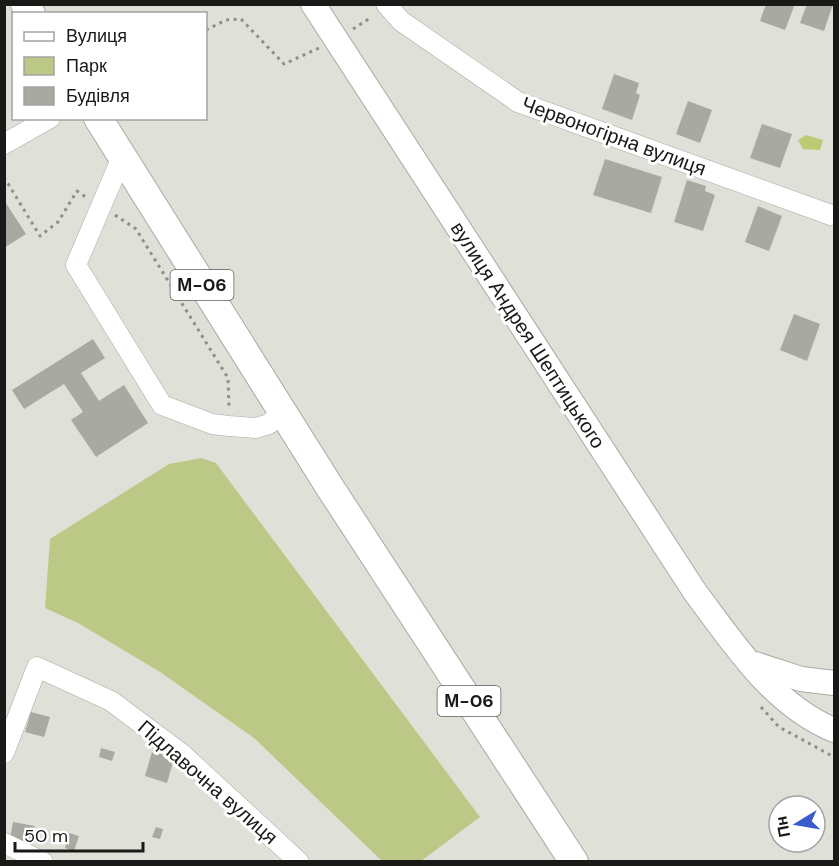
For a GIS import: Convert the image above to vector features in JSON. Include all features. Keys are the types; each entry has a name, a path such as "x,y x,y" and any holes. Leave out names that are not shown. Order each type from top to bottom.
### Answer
{"highway":[{"name":"М-06","path":"99,120 282,412 574,861"}],"main road":[{"name":"вулиця Андрея Шептицького","path":"313,4 695,592 749,662 791,706 834,730"},
{"path":"749,662 801,679 834,683"}],"street":[{"name":"Червоногірна вулиця","path":"386,5 401,21 518,102 831,215"},
{"path":"4,144 46,120"},
{"path":"122,157 76,265 162,405 212,424 256,428 269,424 282,412"},
{"name":"Підлавочна вулиця","path":"4,753 37,667 111,701 182,754 298,861"},
{"path":"4,843 43,861"}],"path":[{"path":"351,30 386,5"},
{"path":"207,30 226,20 242,19 284,63 321,47"},
{"path":"4,177 40,236 58,222 77,191 136,229 228,378 229,426"}],"green space":[{"path":"201,458 216,463 480,817 421,861 382,861 254,738 160,672 78,623 45,608 50,539 169,464"}],"shaded area":[{"path":"806,135 823,140 820,150 803,149 798,140"}],"building":[{"path":"766,4 795,4 785,30 760,21"},
{"path":"807,4 833,4 824,31 800,23"},
{"path":"614,74 639,83 636,93 640,95 632,120 602,109"},
{"path":"688,101 712,110 700,143 676,134"},
{"path":"762,124 792,134 780,168 750,158"},
{"path":"605,159 662,177 651,213 593,195"},
{"path":"687,180 706,186 705,191 715,195 703,231 674,222"},
{"path":"4,200 26,234 4,248"},
{"path":"758,206 782,216 769,251 745,242"},
{"path":"794,314 820,324 807,361 780,350"},
{"path":"93,339 105,358 81,373 99,401 124,385 148,423 96,457 71,420 83,412 64,384 24,409 12,390"},
{"path":"31,712 50,717 44,737 25,732"},
{"path":"154,745 176,752 167,783 145,776"},
{"path":"101,748 115,752 112,761 99,757"},
{"path":"13,822 35,826 31,842 10,838"},
{"path":"156,827 163,829 160,839 152,837"},
{"path":"69,833 79,836 74,851 65,848"}]}
